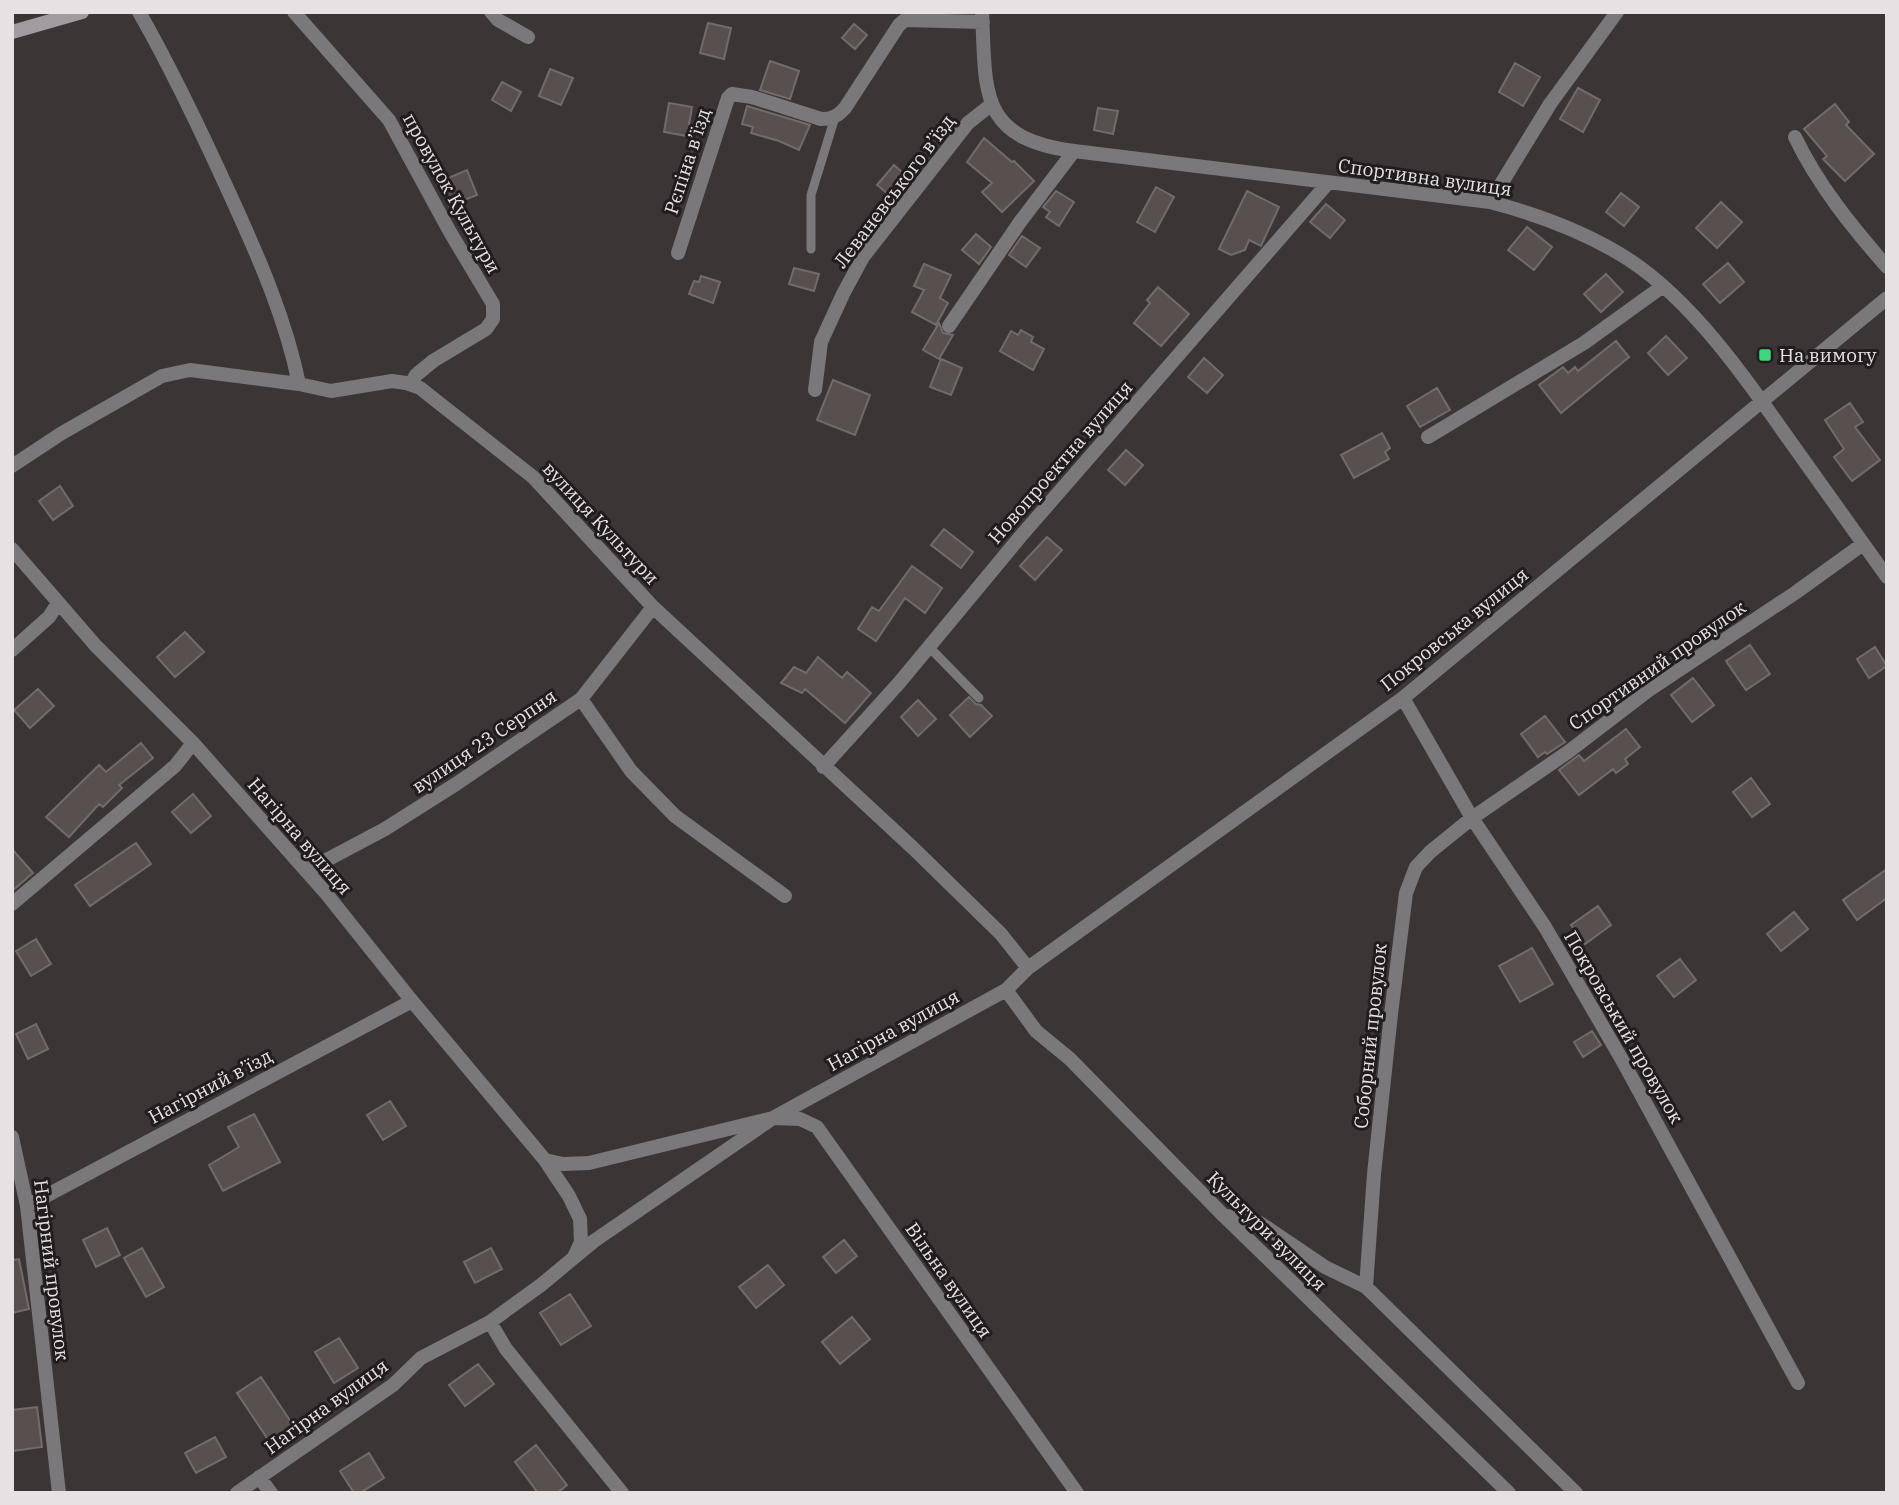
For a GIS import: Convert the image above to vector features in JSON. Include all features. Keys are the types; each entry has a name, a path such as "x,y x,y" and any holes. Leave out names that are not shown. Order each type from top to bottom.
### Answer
{"street":[{"path":"12,32 82,12"},
{"path":"139,12 175,74 242,222 288,341 299,384"},
{"name":"провулок Культури","path":"294,12 390,120 450,232 493,304 494,316 486,329 433,361 416,375 411,384"},
{"path":"491,12 498,20 528,37"},
{"path":"1490,202 1550,104 1616,12"},
{"path":"835,117 845,108 899,25 905,20 982,17"},
{"name":"Спортивна вулиця","path":"982,17 986,85 992,104 999,119 1015,133 1036,145 1490,202 1539,216 1599,242 1632,262 1663,286 1717,343 1762,400 1887,577"},
{"name":"Рєпіна в’їзд","path":"678,253 728,97 738,94 821,119 835,117"},
{"name":"Леваневського в’їзд","path":"815,390 821,342 863,257 968,124 992,104"},
{"path":"1795,137 1809,167 1830,197 1887,267"},
{"path":"949,326 1020,222 1074,151"},
{"name":"Новопроектна вулиця","path":"823,768 1328,183"},
{"path":"1428,437 1584,343 1663,286"},
{"name":"Покровська вулиця","path":"1028,968 1403,698 1887,298"},
{"path":"12,466 84,420 162,376 175,372 190,370 299,384 331,391 392,381 411,384"},
{"name":"вулиця Культури","path":"411,384 426,392 534,477 653,607 823,768 913,848 1001,934 1028,968"},
{"name":"Спортивний провулок","path":"1472,818 1568,752 1649,690 1795,593 1863,544"},
{"name":"Нагірна вулиця","path":"12,549 96,646 193,743 306,871 545,1160 569,1196 580,1219 581,1242 575,1255"},
{"path":"12,650 49,617 58,603"},
{"name":"вулиця 23 Серпня","path":"306,871 395,823 581,699 653,607"},
{"name":"Покровський провулок","path":"1403,698 1472,818 1545,927 1614,1046 1798,1383"},
{"path":"581,699 631,771 674,816 785,896"},
{"path":"12,904 175,766 193,743"},
{"name":"Соборний провулок","path":"1366,1287 1374,1174 1406,893 1412,873 1420,862 1472,818"},
{"name":"Нагірна вулиця","path":"237,1493 393,1385 421,1358 490,1322 541,1285 575,1255 773,1118 1006,990 1028,968"},
{"name":"Культури вулиця","path":"1006,990 1036,1031 1070,1059 1223,1215 1509,1493"},
{"name":"Нагірний в’їзд","path":"27,1206 412,1001"},
{"name":"Нагірна вулиця","path":"545,1160 563,1164 589,1163 773,1118"},
{"name":"Вільна вулиця","path":"773,1118 800,1119 817,1127 1077,1493"},
{"name":"Нагірний провулок","path":"12,1137 27,1206 59,1493"},
{"path":"1223,1215 1260,1223 1325,1267 1366,1287 1576,1493"},
{"path":"490,1322 506,1349 622,1493"},
{"path":"259,1477 271,1493"}],"lane":[{"path":"811,249 811,195 835,117"},
{"path":"929,647 979,698"}],"building":[{"path":"708,23 731,28 724,59 700,53"},
{"path":"854,24 867,35 855,49 842,38"},
{"path":"770,61 799,71 790,99 760,90"},
{"path":"1515,63 1540,77 1523,106 1499,92"},
{"path":"550,69 573,78 561,105 539,96"},
{"path":"502,82 521,92 511,111 492,100"},
{"path":"1578,88 1600,100 1583,132 1560,119"},
{"path":"669,103 692,107 687,136 664,132"},
{"path":"1835,104 1849,122 1846,125 1874,154 1845,181 1823,159 1827,156 1804,129"},
{"path":"747,106 810,125 799,150 751,133 753,127 742,124"},
{"path":"1098,108 1118,111 1113,134 1094,130"},
{"path":"984,138 1014,161 1034,181 1002,212 982,192 992,183 967,162"},
{"path":"894,165 911,180 895,200 877,185"},
{"path":"467,170 477,195 449,206 439,182"},
{"path":"1156,187 1174,197 1155,232 1137,222"},
{"path":"1056,191 1074,202 1059,226 1046,217 1050,212 1043,207"},
{"path":"1247,191 1279,207 1261,246 1249,240 1245,250 1231,255 1219,249"},
{"path":"1621,193 1639,207 1624,226 1606,212"},
{"path":"1721,202 1742,222 1717,248 1696,228"},
{"path":"1326,204 1345,220 1330,238 1310,222"},
{"path":"1527,227 1552,247 1534,270 1508,250"},
{"path":"976,234 991,247 979,264 962,250"},
{"path":"1022,236 1040,248 1026,267 1009,255"},
{"path":"1728,263 1744,282 1720,303 1703,284"},
{"path":"924,264 951,275 940,298 948,303 936,325 912,312 924,290 914,286"},
{"path":"794,268 819,274 814,291 789,284"},
{"path":"1606,274 1623,292 1601,312 1584,294"},
{"path":"701,276 720,282 713,303 689,294 694,281 699,282"},
{"path":"1158,287 1189,314 1161,346 1134,323 1150,303 1147,300"},
{"path":"939,323 943,333 953,335 939,359 923,350"},
{"path":"1021,330 1033,337 1031,342 1044,349 1033,370 1000,351 1011,331 1018,335"},
{"path":"1666,336 1687,358 1668,375 1648,353"},
{"path":"1616,341 1629,357 1561,413 1539,385 1563,367 1568,373 1575,367 1578,371"},
{"path":"1204,358 1223,375 1207,393 1188,377"},
{"path":"941,359 962,368 951,395 930,387"},
{"path":"833,380 870,395 855,435 817,420"},
{"path":"1437,388 1450,410 1420,427 1407,406"},
{"path":"1850,403 1863,422 1855,427 1880,460 1852,481 1834,457 1844,449 1825,420"},
{"path":"1382,433 1390,448 1385,452 1389,459 1354,478 1341,455"},
{"path":"1126,450 1143,465 1125,485 1108,470"},
{"path":"60,486 73,506 53,520 39,501"},
{"path":"944,529 973,552 961,568 931,545"},
{"path":"1047,537 1062,550 1035,580 1020,566"},
{"path":"912,566 942,588 925,613 905,598 876,641 858,629 872,607 879,611"},
{"path":"185,632 204,652 175,677 157,657"},
{"path":"1750,645 1770,674 1746,690 1726,661"},
{"path":"1875,647 1887,666 1869,678 1857,659"},
{"path":"818,657 842,678 847,672 871,693 845,723 805,689 802,693 781,683 794,667 806,673"},
{"path":"1693,678 1714,705 1692,722 1671,695"},
{"path":"38,689 54,706 30,728 14,710"},
{"path":"969,697 992,716 970,737 950,715"},
{"path":"918,700 936,719 918,736 901,717"},
{"path":"1545,716 1565,742 1538,757 1521,734"},
{"path":"1626,729 1640,747 1625,759 1628,764 1616,773 1613,769 1579,795 1559,770 1579,755 1584,761"},
{"path":"141,743 153,758 119,785 122,788 103,807 99,804 69,837 46,817 99,765 106,772"},
{"path":"1751,778 1770,804 1752,817 1733,792"},
{"path":"193,794 211,816 191,833 172,812"},
{"path":"136,843 151,864 90,906 75,885"},
{"path":"12,849 33,873 12,891"},
{"path":"1887,869 1887,898 1857,920 1843,900"},
{"path":"1598,906 1611,925 1585,944 1571,925"},
{"path":"1794,912 1808,929 1781,951 1767,934"},
{"path":"36,939 51,964 31,976 16,951"},
{"path":"1532,948 1553,984 1520,1002 1499,966"},
{"path":"1680,959 1696,980 1674,997 1657,976"},
{"path":"36,1024 48,1049 28,1059 16,1034"},
{"path":"1592,1031 1601,1045 1583,1057 1574,1042"},
{"path":"390,1101 406,1126 383,1140 367,1115"},
{"path":"254,1114 280,1162 223,1191 209,1165 239,1147 228,1127"},
{"path":"107,1228 120,1255 96,1267 83,1240"},
{"path":"844,1240 857,1256 836,1273 823,1257"},
{"path":"142,1248 164,1287 146,1297 124,1258"},
{"path":"491,1248 502,1269 475,1283 464,1262"},
{"path":"19,1259 29,1309 12,1313 12,1260"},
{"path":"768,1265 784,1285 756,1308 739,1287"},
{"path":"570,1294 591,1326 561,1345 540,1313"},
{"path":"852,1317 870,1339 840,1364 822,1342"},
{"path":"339,1338 358,1368 334,1383 315,1352"},
{"path":"478,1364 494,1384 465,1406 449,1385"},
{"path":"261,1377 295,1428 271,1444 237,1393"},
{"path":"37,1407 42,1447 12,1451 12,1410"},
{"path":"215,1437 226,1457 196,1473 185,1453"},
{"path":"536,1445 567,1485 557,1493 538,1493 515,1462"},
{"path":"369,1453 384,1478 360,1493 354,1493 340,1471"}],"place":[{"name":"На вимогу","path":"1765,355"}]}
